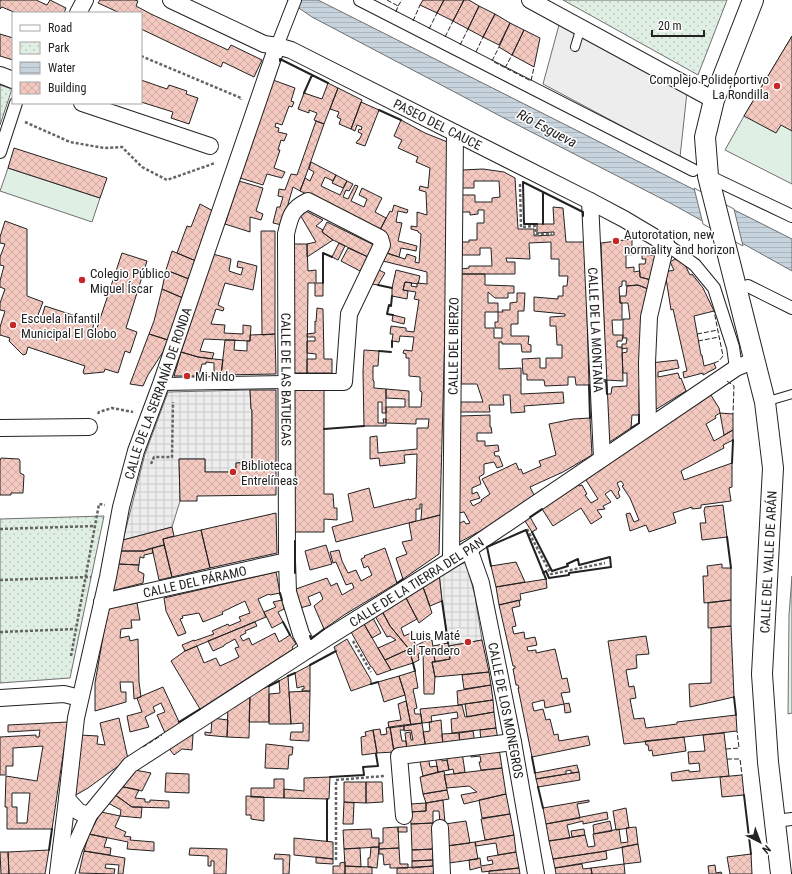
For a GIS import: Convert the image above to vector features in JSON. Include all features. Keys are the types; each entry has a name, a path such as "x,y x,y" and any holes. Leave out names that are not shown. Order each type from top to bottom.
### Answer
{"street":[{"path":"79,12 85,0"},
{"name":"PASEO DEL CAUCE","path":"171,0 264,44 291,50 590,201 666,244 695,265 714,288 733,347 736,368"},
{"name":"CALLE DE LA SERRANÍA DE RONDA","path":"58,874 76,718 102,602 121,507 136,451 161,384 277,46 295,0"},
{"path":"360,0 700,173 792,216"},
{"path":"530,0 714,100"},
{"name":"CALLE DEL VALLE DE ARÁN","path":"753,0 714,100 705,137 700,173 728,253 755,360 765,402 773,468 762,674 768,762 783,820 781,874"},
{"path":"0,75 12,80"},
{"path":"0,152 16,104"},
{"path":"85,104 210,146"},
{"name":"CALLE DEL BIERZO","path":"451,559 455,133"},
{"name":"CALLE DE LA MONTAÑA","path":"590,201 602,458"},
{"name":"CALLE DE LAS BATUECAS","path":"286,382 344,382 349,314 382,245 380,238 308,202 299,205 290,216 286,234 286,382 288,592 302,634 309,649"},
{"path":"648,427 647,363 649,317 666,244"},
{"path":"748,286 792,308"},
{"name":"CALLE DE LA TIERRA DEL PAN","path":"89,815 130,765 469,548 736,368 755,360"},
{"path":"161,384 286,382"},
{"path":"0,428 89,427"},
{"name":"CALLE DE LOS MONEGROS","path":"469,548 481,583 513,742 536,874"},
{"name":"CALLE DEL PÁRAMO","path":"102,602 287,561"},
{"path":"0,698 64,694 80,698"},
{"path":"404,816 399,756 513,742"},
{"path":"66,874 74,849 89,815 79,812 67,799"},
{"path":"440,828 442,874"}],"lane":[{"path":"575,47 581,28"},
{"path":"765,402 792,394"}],"path":[{"path":"142,56 241,98"},
{"path":"11,116 70,142 104,148 122,147 142,167 167,180 240,154"},
{"path":"519,165 521,227 535,226 536,234 552,234"},
{"path":"112,408 136,412"},
{"path":"519,514 551,574 605,563"},
{"path":"0,529 95,526 71,658"},
{"path":"0,580 86,577"},
{"path":"345,627 371,672"},
{"path":"0,632 76,629"},
{"path":"336,860 336,780 400,775"}],"green space":[{"path":"563,0 727,0 698,75"},
{"name":"Complejo Polideportivo La Rondilla","path":"792,36 792,184 725,150"},
{"path":"0,85 12,89 0,125"},
{"path":"8,168 100,198 92,222 0,191"},
{"path":"104,516 70,678 0,683 0,519"},
{"path":"792,576 792,713 788,714 789,615"}],"shaded area":[{"path":"559,25 687,92 680,157 543,84"},
{"path":"250,390 252,410 252,462 236,463 236,472 205,472 205,459 179,459 180,501 172,527 123,540 145,454 168,392"},
{"path":"466,562 475,596 482,640 449,646 439,573"}],"water":[{"name":"Río Esgueva","path":"287,0 318,0 792,239 792,271 672,204 312,17"}],"pier":[{"path":"694,188 734,209 743,246 703,224"}],"building":[{"path":"0,0 36,0 47,5 50,0 66,8 64,12 14,12 2,7 0,9"},
{"path":"100,0 138,1 136,6 151,14 228,50 231,45 262,60 254,77 223,62 221,67 142,29 142,12 118,12 98,3"},
{"path":"423,0 444,0 437,13 420,5"},
{"path":"444,0 464,0 453,21 437,13"},
{"path":"464,0 469,0 479,6 468,29 453,21"},
{"path":"479,6 495,14 483,37 468,29"},
{"path":"495,14 510,23 499,45 483,37"},
{"path":"510,23 524,30 512,55 499,47"},
{"path":"524,30 540,38 534,67 512,55"},
{"path":"0,34 12,38 12,60 0,56"},
{"path":"792,36 792,131 781,125 776,133 744,116"},
{"path":"142,80 167,89 169,85 187,91 186,94 198,98 189,124 171,118 173,112 142,102"},
{"path":"273,80 295,88 291,101 294,102 292,107 289,106 282,125 276,123 275,127 279,128 278,132 287,134 284,141 281,140 278,150 280,150 274,168 285,172 282,178 267,174 263,185 240,178"},
{"path":"328,83 338,88 324,124 314,120 317,113 309,110 309,113 298,109 304,93 322,99"},
{"path":"338,88 362,100 351,129 339,124 341,119 337,117 339,112 330,109"},
{"path":"361,102 379,110 365,146 356,143 362,134 358,132 362,127 357,125 355,131 351,129"},
{"path":"401,120 425,133 450,143 440,515 421,520 422,504 420,504 420,509 416,509 416,521 336,542 332,527 353,521 348,494 369,488 374,508 416,498 417,454 404,455 405,463 380,466 379,458 370,459 370,437 377,436 378,453 417,449 417,428 428,428 429,419 416,419 416,424 386,423 386,407 405,407 405,399 386,398 386,389 409,391 409,407 421,407 422,392 420,391 420,377 409,376 409,358 406,358 406,354 403,353 404,350 412,351 414,337 400,336 399,342 392,341 393,334 390,334 391,326 406,328 406,331 414,332 419,300 414,299 416,292 403,290 405,282 412,283 411,286 417,287 417,283 427,284 427,272 383,261 387,253 405,259 407,254 416,257 415,262 419,263 421,234 418,231 411,229 411,226 417,227 417,212 427,215 426,192 419,190 420,186 428,188 430,168 416,162 418,157 398,148 402,140 394,136"},
{"path":"316,121 324,124 300,191 293,187 282,225 273,223 277,207 280,207 283,197 278,196 279,189 285,190 291,174 297,175"},
{"path":"14,148 107,178 100,198 8,168"},
{"path":"311,162 336,175 333,181 325,177 321,186 340,195 347,181 353,184 349,191 346,190 343,197 348,199 355,185 358,186 351,201 364,207 367,199 359,195 362,188 382,198 375,212 386,218 380,230 300,191 305,178 310,181 314,172 309,169"},
{"path":"483,169 504,172 515,178 518,229 534,229 534,236 554,235 554,232 537,233 537,224 554,224 553,207 563,208 566,242 585,242 589,385 576,385 575,377 568,377 568,385 545,386 544,380 527,380 527,374 523,374 522,359 540,358 540,368 546,368 546,358 562,358 562,345 557,345 556,326 550,326 550,317 565,316 565,314 534,311 534,297 558,299 558,296 563,296 563,286 567,286 568,276 559,276 559,259 551,259 551,242 529,243 530,259 506,258 507,262 515,262 515,274 461,274 461,269 469,268 469,266 492,266 491,248 480,248 480,255 462,255 462,242 477,240 477,223 484,223 484,210 478,210 478,214 470,215 470,212 462,212 462,195 475,195 475,202 492,202 492,198 500,197 499,181 474,181 474,188 462,188 462,170"},
{"path":"336,175 347,181 343,188 332,183"},
{"path":"239,181 263,188 256,211 263,214 261,220 250,217 250,232 225,224"},
{"path":"200,204 213,211 196,261 177,253 187,226 191,227"},
{"path":"394,205 408,210 407,213 398,211 396,222 402,223 398,241 417,246 416,251 401,248 399,257 383,252 387,234 380,230 390,211 392,212"},
{"path":"304,210 323,220 316,226 323,230 322,232 333,240 307,257 307,244 316,242 299,213"},
{"path":"5,221 27,229 27,296 43,302 38,315 42,317 45,306 94,322 92,333 95,334 122,253 147,261 126,328 137,332 130,353 125,351 118,373 105,369 104,372 84,374 83,372 85,366 28,347 26,354 23,355 9,341 10,338 0,335 0,327 5,311 0,310 0,303 5,289 0,287 4,266 0,265 0,257 5,244 0,243 0,237"},
{"path":"327,222 374,245 368,257 333,240 322,232"},
{"path":"261,231 275,231 275,334 262,335"},
{"path":"632,239 632,247 642,246 642,254 626,255 626,268 634,267 634,272 639,271 640,277 651,280 648,289 638,285 626,286 626,281 622,281 622,286 619,287 620,303 622,303 622,320 612,320 613,335 623,335 622,341 617,341 617,347 622,347 623,381 606,380 601,243"},
{"path":"339,243 345,246 338,260 332,257"},
{"path":"293,244 307,244 308,271 316,270 316,283 323,283 323,296 315,296 315,283 308,283 307,373 294,373"},
{"path":"348,248 368,257 360,271 341,261"},
{"path":"172,251 196,261 189,279 166,270"},
{"path":"213,254 231,259 229,271 241,275 243,268 237,267 238,261 257,266 253,290 225,283 218,305 224,308 223,311 216,309 211,324 225,325 224,333 243,334 243,325 251,326 250,341 204,339 200,351 214,353 212,359 181,352"},
{"path":"642,254 657,256 651,280 640,277 639,264 645,264 646,259 642,259"},
{"path":"675,259 684,263 690,275 692,274 703,288 714,311 694,316 704,366 714,363 716,368 703,375 703,373 684,378 683,372 687,371 673,309 671,310 665,272 674,270 670,262"},
{"path":"166,270 189,279 183,298 162,289"},
{"path":"379,270 385,273 378,285 372,284"},
{"path":"396,270 420,276 418,284 405,282 403,290 408,291 407,299 392,296 392,288"},
{"path":"461,274 485,274 485,285 514,286 514,293 508,293 508,298 495,298 488,292 488,303 498,303 498,312 503,312 502,310 510,310 510,303 517,302 517,293 525,293 524,311 518,311 518,324 511,324 511,336 529,336 528,344 531,345 531,352 522,352 521,344 502,344 502,342 499,342 499,369 521,368 521,394 563,392 564,403 524,406 525,412 511,413 510,395 503,395 504,405 489,405 490,412 460,412 461,402 483,402 477,384 461,384","holes":["485,312 498,312 498,322 495,322 495,328 502,328 502,338 494,338 494,328 485,328"]},
{"path":"638,285 648,289 643,389 639,390 639,415 632,415 631,428 608,443 607,394 611,394 612,387 627,386 627,373 623,373 622,353 627,352 627,348 622,349 622,344 626,344 627,338 623,338 623,319 630,319 628,303 620,303 620,296 626,296 627,286"},
{"path":"162,289 183,298 168,340 149,334"},
{"path":"317,308 323,309 324,359 332,359 332,373 307,373 307,359 316,359 316,354 307,353 307,341 315,341 315,337 307,337 307,334 315,333"},
{"path":"393,315 405,318 404,324 392,321"},
{"path":"149,334 168,340 163,352 148,375 143,386 130,384"},
{"path":"275,334 276,374 221,375 225,340 235,340 234,350 247,351 247,341 250,341 250,335"},
{"path":"364,350 379,351 378,366 373,366 373,380 374,388 386,389 386,413 382,413 382,402 378,402 378,423 384,423 383,419 386,419 386,426 364,426"},
{"path":"181,352 198,357 223,360 221,375 214,375 214,363 206,362 206,364 202,364 199,376 174,376"},
{"path":"677,360 679,368 658,372 658,377 678,373 686,391 655,410 651,363"},
{"path":"250,390 276,390 276,495 197,496 197,501 180,501 179,459 205,459 205,472 236,472 236,463 252,462 252,410"},
{"path":"294,390 324,390 324,494 333,494 334,508 337,508 337,520 324,519 324,532 294,532"},
{"path":"709,392 719,408 720,413 715,416 716,418 706,424 714,441 733,430 733,440 723,445 724,448 681,471 684,480 732,463 732,487 729,488 731,501 701,505 701,508 692,509 692,507 673,513 676,523 649,532 646,525 630,531 626,514 630,513 634,522 639,520 621,481 617,483 620,490 618,492 620,497 617,499 611,490 605,494 611,502 603,506 605,509 597,510 602,517 591,524 581,508 553,526 542,509 578,485 582,485 587,494 585,495 591,503 598,499 586,480"},
{"path":"720,413 733,414 733,430 724,435"},
{"path":"490,415 490,427 492,433 477,433 477,441 485,441 485,446 498,445 499,451 494,452 495,456 499,456 503,466 497,468 494,462 484,464 484,474 479,477 481,484 472,488 472,494 477,492 480,498 470,501 473,506 490,494 482,479 516,463 519,470 521,469 523,474 541,466 539,461 556,455 549,424 573,419 590,418 592,455 563,472 530,487 534,495 484,529 458,543 458,524 464,521 466,524 470,523 464,512 458,513 460,416"},
{"path":"1,458 19,459 20,473 24,475 23,493 0,495"},
{"path":"723,505 727,537 702,540 700,523 706,523 704,511 705,507"},
{"path":"276,513 277,553 210,568 201,530"},
{"path":"440,515 439,554 403,579 396,558 407,554 402,542 412,540 409,523"},
{"path":"530,517 537,529 532,532 525,521"},
{"path":"172,527 174,536 163,539 164,545 143,551 121,551 123,540"},
{"path":"201,530 210,568 172,577 163,539"},
{"path":"164,545 172,577 159,580 152,548"},
{"path":"326,545 332,564 310,570 305,551"},
{"path":"152,548 153,553 144,555 144,558 140,557 139,565 118,564 121,551 143,551"},
{"path":"385,548 397,583 324,629 314,606 323,599 320,592 308,597 311,605 300,608 294,590 296,589 327,578 331,586 337,583 342,595 354,588 352,583 346,585 336,562 333,563 330,552 339,550 342,561 348,573 356,570 361,581 372,575 368,566 364,568 361,559 365,557 364,556"},
{"path":"516,562 525,582 496,587 491,566"},
{"path":"118,564 139,565 138,571 144,574 143,583 112,591"},
{"path":"722,564 722,568 731,568 731,600 704,603 703,576 708,576 707,566"},
{"path":"276,572 280,593 269,594 258,599 266,617 185,651 182,645 214,634 212,631 228,624 229,626 241,621 239,617 250,613 245,601 222,612 223,614 203,622 199,613 182,616 183,618 180,619 186,633 178,636 166,611 164,598"},
{"path":"439,573 442,601 430,606 422,584"},
{"path":"546,579 547,588 520,594 521,600 499,605 496,587"},
{"path":"422,584 432,613 419,623 405,596"},
{"path":"405,596 417,619 401,628 404,636 411,633 416,646 409,649 390,626 382,611"},
{"path":"282,600 284,609 278,612 283,622 272,628 264,612 276,607 273,602"},
{"path":"519,600 520,606 512,608 516,626 512,627 514,634 524,632 525,639 535,637 537,645 527,647 528,651 536,650 536,653 555,649 562,679 567,678 570,692 561,693 564,704 545,708 544,700 532,703 534,711 543,709 546,720 550,719 554,735 558,734 559,741 588,736 590,745 532,757 519,688 518,685 516,685 513,669 515,666 513,666 499,605"},
{"path":"731,600 731,626 708,628 708,603"},
{"path":"137,603 140,620 131,620 132,628 121,629 120,638 129,636 130,641 138,639 139,682 141,697 134,699 133,682 120,682 121,692 126,692 126,702 95,711 95,683 108,608"},
{"path":"382,611 390,626 409,649 385,660 378,648 396,640 390,636 387,637 375,616"},
{"path":"373,618 381,633 372,638 364,624"},
{"path":"255,622 257,626 245,631 246,633 240,636 243,641 249,638 252,645 275,633 279,642 290,635 296,644 292,647 293,649 200,709 171,661 185,651 197,646 204,663 216,658 220,666 231,661 239,657 235,648 239,647 235,639 213,651 208,641"},
{"path":"364,624 391,670 377,675 371,667 351,632"},
{"path":"731,626 734,697 690,707 689,684 711,683 711,628"},
{"path":"646,636 649,654 636,655 637,668 626,670 629,687 634,686 636,698 630,699 634,719 644,718 646,728 677,724 677,722 736,715 737,731 624,744 608,641"},
{"path":"347,639 371,680 371,684 351,691 334,647"},
{"path":"427,640 432,640 435,662 432,662 435,677 434,694 424,694 423,652 418,654 419,660 413,663 409,649"},
{"path":"482,640 489,672 435,677 432,662 450,659 449,646"},
{"path":"448,643 450,659 435,662 433,646"},
{"path":"409,649 413,663 391,670 385,660"},
{"path":"310,665 310,691 302,691 304,686 297,688 295,673"},
{"path":"415,671 418,688 413,689 417,708 414,709 415,714 421,714 422,723 411,725 405,695 399,676"},
{"path":"489,672 491,685 464,689 462,675"},
{"path":"288,676 291,724 269,724 269,694 280,693 279,681"},
{"path":"399,676 405,695 384,702 378,682"},
{"path":"491,685 493,700 458,705 457,691"},
{"path":"269,686 269,722 249,722 250,695"},
{"path":"163,687 180,724 165,733 157,715 165,712 161,703 153,707 155,712 145,717 149,727 130,732 127,716 142,712 137,698"},
{"path":"310,691 309,741 290,740 291,732 303,732 303,723 291,724 289,692"},
{"path":"250,695 249,738 227,737 228,706"},
{"path":"493,700 494,712 467,717 465,704"},
{"path":"406,701 411,725 389,728 388,722 401,720 398,704"},
{"path":"569,703 571,712 565,713 564,704"},
{"path":"462,705 465,717 494,712 496,728 452,733 451,719 458,718 457,712 431,716 432,722 422,723 420,709"},
{"path":"119,718 128,759 88,788 74,796 79,735 98,736 97,744 105,745 100,723"},
{"path":"212,718 228,720 227,737 205,735 205,732 211,733"},
{"path":"441,720 443,747 426,749 423,732 430,731 429,722"},
{"path":"68,722 52,829 7,829 7,807 5,807 6,776 37,781 43,746 13,748 13,766 6,766 6,775 0,775 0,737 36,735 36,737 39,737 40,730 8,732 8,725","holes":["12,793 30,793 27,823 17,823 17,807 12,807"]},
{"path":"422,723 426,749 407,750 405,733 410,732 411,740 413,740 411,730 404,731 404,725"},
{"path":"404,725 404,730 400,730 402,741 406,741 407,750 394,752 390,727"},
{"path":"390,727 394,752 377,753 373,730 380,729 381,735 387,734 386,728"},
{"path":"496,728 498,740 481,742 480,730"},
{"path":"373,730 377,753 362,755 361,737 366,736 365,732"},
{"path":"473,731 475,743 460,745 459,733"},
{"path":"459,733 460,745 443,747 442,734"},
{"path":"724,733 729,776 672,781 671,773 689,770 689,772 700,771 699,763 689,764 688,752 705,751 703,735"},
{"path":"188,734 193,735 192,750 182,749 174,755 168,747"},
{"path":"684,737 686,751 653,756 652,750 649,751 648,745 646,745 645,741"},
{"path":"266,744 293,747 292,755 289,755 288,769 265,768"},
{"path":"499,748 502,768 481,770 479,762 481,762 480,756 471,757 471,752"},
{"path":"462,752 465,772 454,774 453,769 449,770 446,754"},
{"path":"435,755 441,755 442,761 447,760 449,770 438,772"},
{"path":"428,756 430,767 437,766 438,772 423,776 419,757"},
{"path":"577,765 579,772 571,773 571,770 566,771 566,774 536,779 535,773"},
{"path":"502,768 506,794 464,804 461,795 477,792 469,786 447,788 444,775"},
{"path":"135,770 151,773 142,791 119,786"},
{"path":"444,771 447,790 423,794 420,777"},
{"path":"579,772 580,780 538,787 536,779"},
{"path":"166,773 189,774 189,793 165,792"},
{"path":"742,775 744,795 722,797 720,777"},
{"path":"330,777 329,799 284,798 284,789 304,791 304,778"},
{"path":"274,779 284,779 284,798 251,797 251,788 274,788"},
{"path":"344,782 366,782 366,803 344,802"},
{"path":"366,782 382,782 383,802 366,803"},
{"path":"119,786 139,790 135,798 145,799 145,802 150,802 150,800 169,801 169,808 132,807 114,794"},
{"path":"447,790 449,799 426,803 423,794"},
{"path":"114,794 132,807 142,807 141,818 120,816 121,810 108,803"},
{"path":"506,794 510,814 482,818 479,800"},
{"path":"246,796 264,797 264,821 251,819 251,815 246,815"},
{"path":"443,800 445,823 440,823 439,811 433,811 433,823 411,824 410,812 426,811 426,803"},
{"path":"589,800 589,802 577,804 580,818 546,824 543,808"},
{"path":"344,802 354,803 353,824 343,824"},
{"path":"426,803 426,811 410,812 410,804"},
{"path":"626,808 629,828 616,830 613,811"},
{"path":"101,812 120,816 115,827 126,832 124,836 131,837 130,840 154,842 154,851 127,849 128,842 89,834"},
{"path":"607,812 608,819 583,824 583,821 567,825 570,838 549,841 546,824"},
{"path":"510,814 514,835 485,840 481,819"},
{"path":"466,821 470,843 447,846 445,824"},
{"path":"610,821 612,831 594,834 593,825"},
{"path":"433,823 433,849 412,850 411,824"},
{"path":"398,827 399,848 379,849 379,843 383,843 383,828"},
{"path":"398,827 407,827 407,832 398,832"},
{"path":"636,827 638,844 600,852 553,859 549,841 585,835 588,847 595,846 593,834 619,829 621,843 628,842 626,828"},
{"path":"371,829 372,838 379,838 379,847 344,849 343,830"},
{"path":"584,829 585,835 572,837 571,831"},
{"path":"89,834 107,838 104,847 111,848 110,855 84,851"},
{"path":"514,835 516,852 498,855 496,843 476,846 475,842"},
{"path":"294,838 333,842 333,859 294,855"},
{"path":"475,842 478,859 449,863 447,846"},
{"path":"638,844 641,862 624,864 622,847"},
{"path":"371,847 379,847 377,868 368,867 368,858 370,858"},
{"path":"190,848 227,849 226,874 214,874 214,861 211,861 211,866 208,866 208,856 189,855"},
{"path":"360,848 361,867 345,866 344,849"},
{"path":"399,848 400,864 408,864 408,868 390,868 390,864 384,865 383,854 379,854 379,849"},
{"path":"433,849 433,860 412,861 412,850"},
{"path":"49,850 45,874 9,874 8,852"},
{"path":"84,851 125,858 123,874 118,874 119,865 106,864 105,868 115,869 114,874 79,873"},
{"path":"606,851 607,859 555,868 553,859"},
{"path":"0,852 8,852 9,874 1,874"},
{"path":"516,852 519,868 482,872 481,867 470,870 469,860 480,858 481,866 493,864 492,860 488,861 487,857"},
{"path":"275,854 290,855 289,874 283,874 283,859 274,859"},
{"path":"751,854 752,874 730,874 727,857"},
{"path":"316,857 333,859 333,864 316,863"},
{"path":"433,860 433,866 412,868 412,861"},
{"path":"345,862 345,874 333,874 333,866 340,866 340,863"},
{"path":"582,864 583,869 591,868 592,874 556,874 555,868"},
{"path":"624,864 625,874 592,874 591,868"},
{"path":"715,865 716,873 721,872 722,874 709,874 708,866"},
{"path":"345,866 372,867 372,874 345,874"},
{"path":"434,866 435,874 397,874 397,868"},
{"path":"519,868 520,874 489,874 489,871"}],"fence":[{"path":"387,0 398,6 396,12 398,13"},
{"path":"398,6 402,0"},
{"path":"413,21 420,5"},
{"path":"429,29 437,13"},
{"path":"445,37 453,21"},
{"path":"460,45 468,29"},
{"path":"476,52 483,37"},
{"path":"492,61 499,47"},
{"path":"505,68 512,55"},
{"path":"494,62 531,81 534,67"},
{"path":"714,311 723,356 719,361 714,363"},
{"path":"697,334 718,330"},
{"path":"698,341 719,337"},
{"path":"727,381 734,386 733,414"},
{"path":"726,749 739,748 737,731"},
{"path":"143,747 162,735"},
{"path":"727,759 740,759 742,775"}],"wall":[{"path":"280,61 280,59 328,83"},
{"path":"304,93 312,75"},
{"path":"379,110 401,120"},
{"path":"537,224 524,224 523,182 583,212 583,216"},
{"path":"543,192 543,224"},
{"path":"323,283 323,253 332,257"},
{"path":"378,285 392,288"},
{"path":"392,296 391,306 389,305 387,314 393,315"},
{"path":"392,341 392,347"},
{"path":"379,351 391,352"},
{"path":"606,380 607,394"},
{"path":"589,385 590,418"},
{"path":"631,428 639,423 639,415"},
{"path":"324,429 364,426"},
{"path":"732,463 733,440"},
{"path":"530,517 542,509"},
{"path":"491,566 487,547 526,530 546,579"},
{"path":"532,532 552,571 568,566 567,564 578,559 579,565 610,557 611,567 569,573 569,575 549,578 546,571 543,573"},
{"path":"727,537 731,568"},
{"path":"295,541 295,573"},
{"path":"397,583 403,579"},
{"path":"280,593 282,600"},
{"path":"442,601 448,643"},
{"path":"283,622 290,635"},
{"path":"310,636 311,639 324,629"},
{"path":"310,665 336,651"},
{"path":"413,663 415,671"},
{"path":"288,676 295,673"},
{"path":"269,686 279,681"},
{"path":"371,684 378,682"},
{"path":"734,697 736,715"},
{"path":"179,722 200,709"},
{"path":"330,777 364,775 363,767 378,766 376,754"},
{"path":"532,757 535,773"},
{"path":"538,787 543,808"},
{"path":"744,795 751,854"},
{"path":"327,799 327,841"},
{"path":"49,850 52,829"}],"place":[{"name":"Complejo Polideportivo La Rondilla","path":"777,86"},
{"name":"Autorotation, new normality and horizon","path":"616,241"},
{"name":"Colegio Público Miguel Íscar","path":"82,280"},
{"name":"Escuela Infantil Municipal El Globo","path":"13,325"},
{"name":"Mi Nido","path":"187,376"},
{"name":"Biblioteca Entrelíneas","path":"233,472"},
{"name":"Luis Maté el Tendero","path":"468,642"}]}
